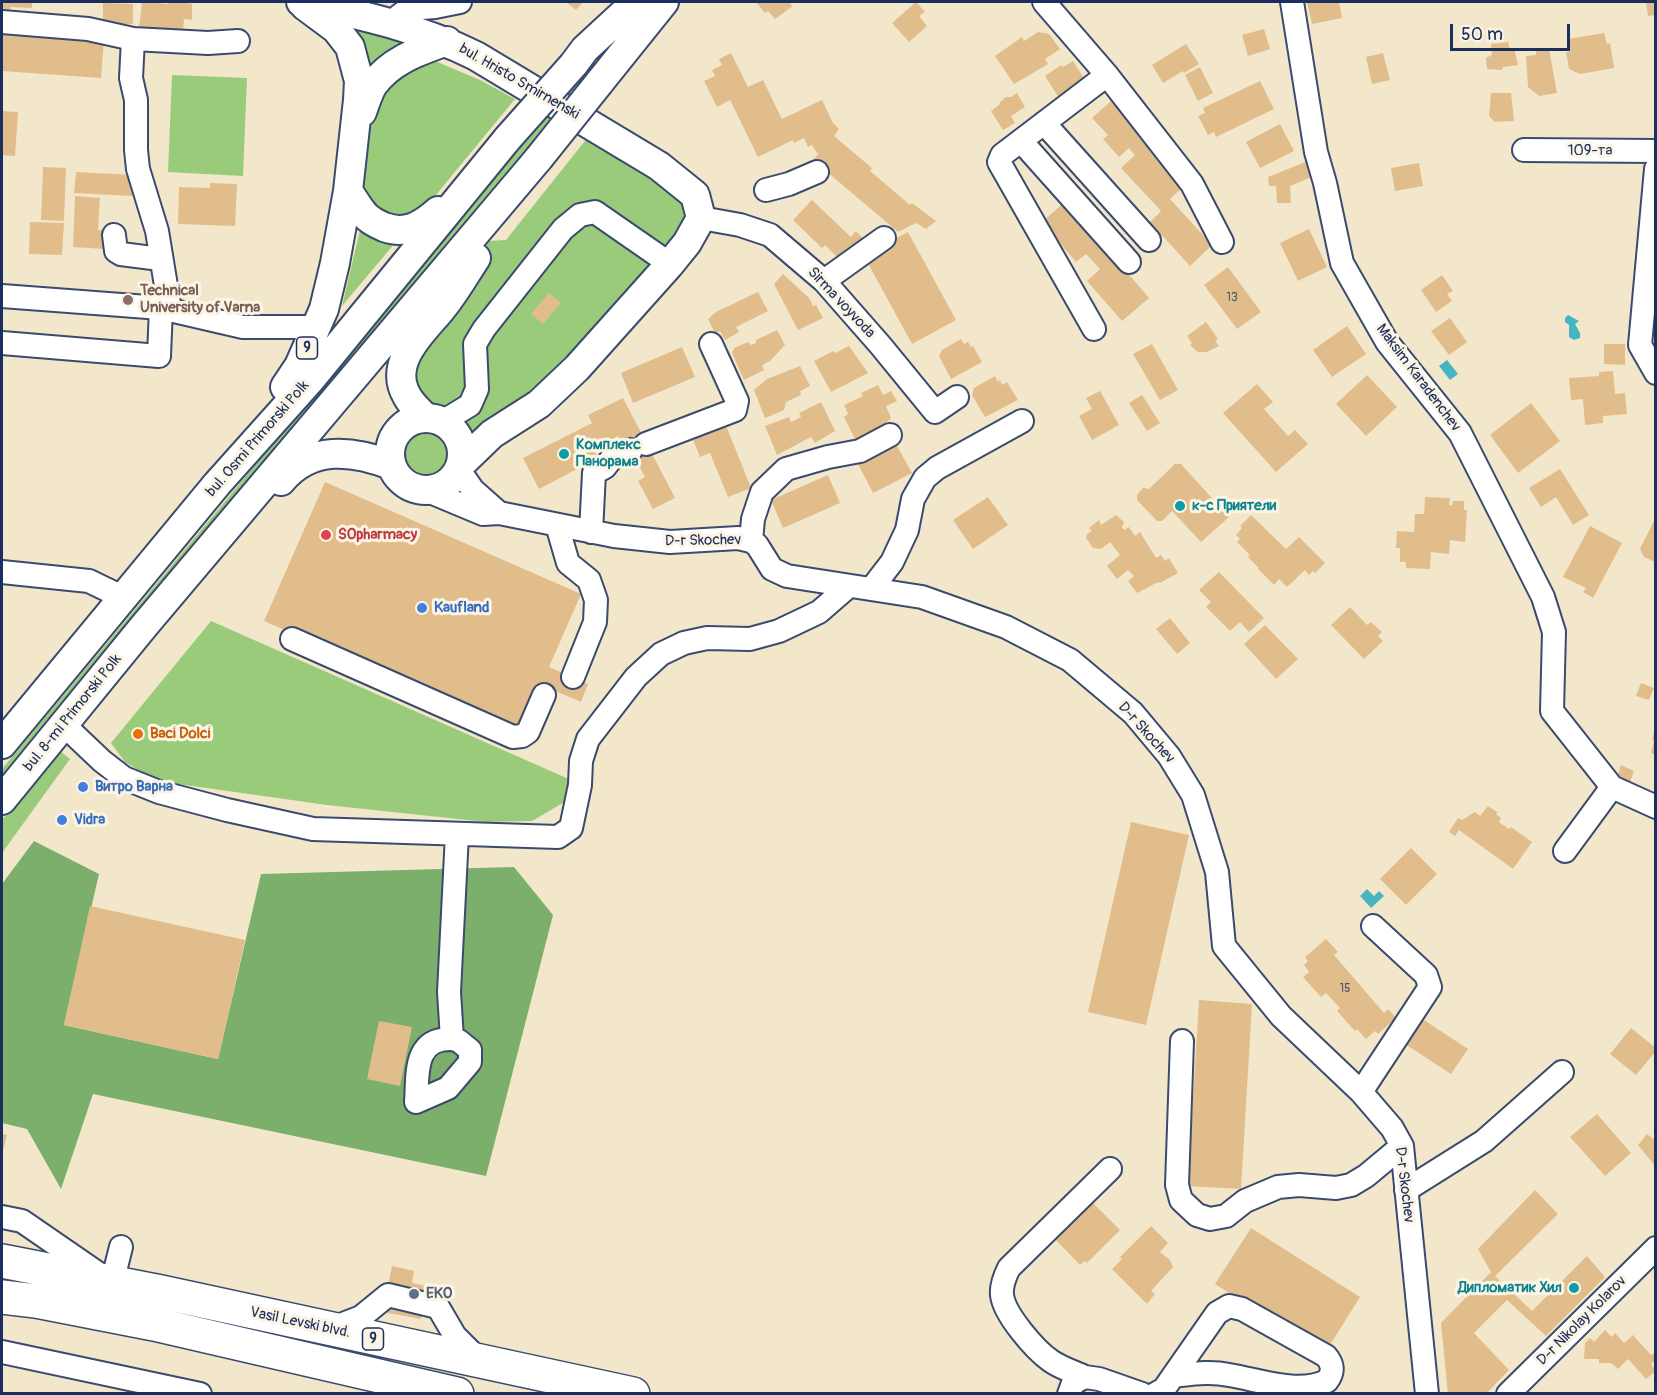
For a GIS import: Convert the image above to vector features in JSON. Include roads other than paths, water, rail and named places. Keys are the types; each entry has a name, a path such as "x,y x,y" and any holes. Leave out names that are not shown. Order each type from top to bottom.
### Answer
{"highway":[{"name":"Vasil Levski blvd.","path":"2,1261 161,1292 620,1392"},
{"path":"154,1324 168,1324 177,1315 176,1302 161,1292"},
{"name":"9","path":"2,1297 47,1303 154,1324 457,1394"}],"main road":[{"name":"bul. Hristo Smirnenski","path":"299,2 382,20 447,41 510,75 659,166 695,195 701,218"},
{"name":"9","path":"217,484 299,366 324,309 348,191 356,128 368,80 350,47 336,29 299,2"},
{"name":"bul. Osmi Primorski Polk","path":"2,744 217,484 311,379 508,138 585,49 636,2"},
{"path":"144,626 531,168 664,2"},
{"path":"368,80 382,20"},
{"path":"368,80 410,53 447,41"},
{"path":"460,467 462,444 440,422 407,396 402,383 402,367 410,346 441,310 488,241 531,168"},
{"path":"348,191 365,215 378,225 391,230 404,231 427,222 475,177"},
{"path":"510,421 486,431 472,433 440,422 404,425 395,436 390,450 391,465 399,479 412,488 428,491 449,483 480,443 510,421 539,404 577,368 670,264 687,243 701,218"},
{"path":"144,626 196,579 240,533 284,478 307,460 340,452 374,458 391,465"},
{"name":"bul. 8-mi Primorski Polk","path":"2,800 144,626"}],"street":[{"path":"382,20 408,9 460,2"},
{"path":"1044,2 1107,75 1192,184 1222,242"},
{"name":"Maksim Karadenchev","path":"1292,2 1316,152 1326,183 1342,263 1387,342 1460,433 1546,606 1554,632 1552,711 1612,787 1656,807"},
{"path":"2,22 88,29 133,39 208,43 238,41"},
{"path":"2,344 159,356 165,309 157,231 138,169 136,100 131,78 133,39"},
{"path":"1094,329 999,165 1000,157 1107,75"},
{"path":"1044,123 1149,240"},
{"path":"1021,141 1129,262"},
{"name":"109-та","path":"1524,150 1656,151"},
{"path":"1656,169 1640,345 1656,373"},
{"path":"766,190 789,184 817,172"},
{"path":"440,422 470,405 477,389 475,344 484,329 562,229 580,214 595,212 670,264"},
{"name":"Sirma voyvoda","path":"701,218 740,225 770,235 824,281 935,412 957,397"},
{"path":"114,235 116,251 121,254 160,259"},
{"path":"824,281 884,238"},
{"path":"2,296 165,309 243,327 317,327"},
{"path":"591,532 594,473 605,467 612,458 735,410 737,401 711,344"},
{"path":"872,588 892,562 908,530 913,499 925,478 937,468 1022,421"},
{"path":"751,541 753,519 762,492 786,469 860,451 890,435"},
{"path":"460,467 473,490 499,513"},
{"name":"D-r Skochev","path":"428,491 483,514 499,513 591,532 670,542 738,538 751,541 757,545 772,569 787,576 922,597 1005,627 1070,660 1133,713 1169,756 1194,795 1217,872 1224,946 1281,1016 1361,1092 1392,1128 1402,1146 1426,1394"},
{"path":"557,525 568,563 589,580 596,600 595,622 573,677"},
{"path":"2,572 89,581 122,597"},
{"path":"63,724 102,761 124,778 159,792 227,810 313,829 558,837 572,828 580,784 581,761 588,739 636,677 661,654 684,643 707,638 750,639 779,631 819,612 849,586"},
{"path":"292,639 513,737 522,736 528,732 544,694"},
{"path":"1565,851 1612,787"},
{"path":"452,1039 449,992 457,834"},
{"path":"1361,1092 1430,987 1426,975 1373,926"},
{"path":"1182,1041 1177,1185 1180,1200 1197,1215 1210,1219 1226,1216 1245,1201 1278,1187 1299,1185 1336,1188 1351,1185 1366,1176 1402,1146"},
{"path":"1406,1190 1484,1140 1562,1072"},
{"path":"1110,1169 1009,1268 1004,1279 1002,1295 1008,1311 1035,1348 1052,1362 1085,1377 1099,1379 1142,1394"},
{"path":"2,1217 22,1221 112,1283 121,1247"},
{"name":"D-r Nikolay Kolarov","path":"1508,1394 1656,1248"},
{"path":"329,1330 361,1317 388,1295 438,1307 455,1336 480,1361"},
{"path":"1155,1394 1164,1389 1173,1376 1217,1313 1229,1306 1242,1309 1326,1356 1332,1368 1328,1381 1305,1389 1285,1389 1227,1374 1202,1373 1173,1376"},
{"path":"2,1352 200,1394"},
{"path":"1069,1394 1072,1383 1085,1377"}],"water":[{"path":"1568,315 1579,321 1575,324 1580,338 1574,340 1569,337 1569,325 1565,322"},
{"path":"1447,360 1458,374 1450,380 1439,366"},
{"path":"1367,889 1374,896 1379,891 1384,896 1371,908 1360,896"}],"place":[{"name":"Technical University of Varna","path":"128,300"},
{"name":"Комплекс Панорама","path":"564,454"},
{"name":"к-с Приятели","path":"1180,506"},
{"name":"SOpharmacy","path":"326,535"},
{"name":"Kaufland","path":"422,608"},
{"name":"Baci Dolci","path":"138,734"},
{"name":"Витро Варна","path":"83,787"},
{"name":"Vidra","path":"62,820"},
{"name":"Дипломатик Хил","path":"1574,1288"},
{"name":"EKO","path":"414,1294"}]}
